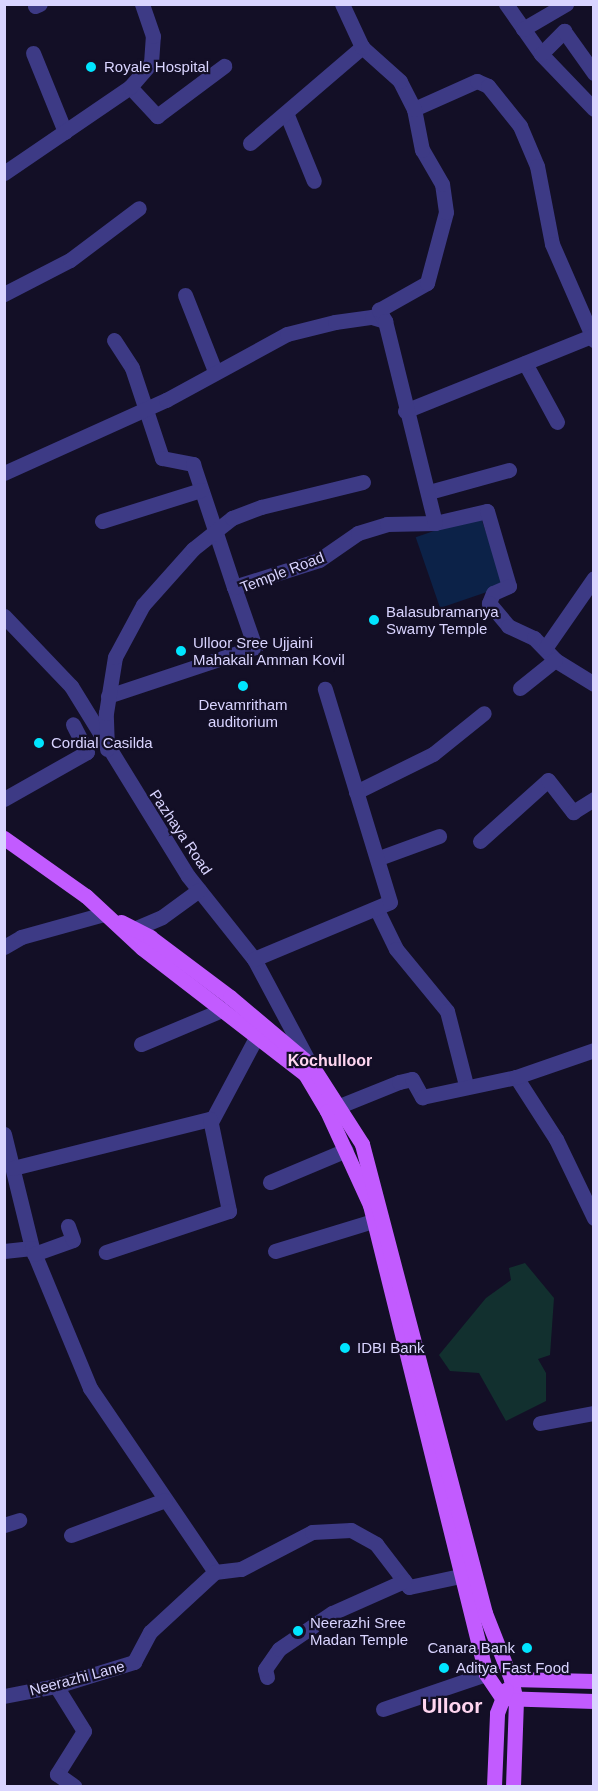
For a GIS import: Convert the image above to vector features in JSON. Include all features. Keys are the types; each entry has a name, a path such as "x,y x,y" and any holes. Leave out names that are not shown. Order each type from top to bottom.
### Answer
{"main road":[{"path":"4,838 104,914 222,1010 308,1070"},
{"path":"104,914 134,929 230,997 308,1070 333,1108 362,1144 467,1576 486,1674 509,1699 513,1786"},
{"path":"333,1108 373,1221 467,1576 511,1679 509,1699 487,1786"},
{"path":"511,1679 594,1681"},
{"path":"509,1699 594,1701"},
{"path":"494,1786 495,1761"}],"street":[{"path":"4,173 130,87 155,52 142,4"},
{"path":"342,4 362,47 400,81 414,109 422,150 442,184 446,212 427,283 379,310 385,321 405,411 429,492 435,523"},
{"path":"506,4 541,54 594,109"},
{"path":"523,29 566,4"},
{"path":"541,54 564,31 594,73"},
{"path":"250,143 287,115 362,47"},
{"path":"33,53 65,132"},
{"path":"130,87 150,114 160,115 224,66"},
{"path":"405,411 593,337 552,244 537,166 520,126 488,86 477,81 414,109"},
{"path":"287,115 314,181"},
{"path":"4,294 70,260 139,208"},
{"path":"185,296 215,371"},
{"path":"4,473 147,408 215,371 316,324 372,317 385,321"},
{"path":"114,340 132,368 162,458 193,464 213,531 234,588"},
{"path":"525,363 557,422"},
{"path":"429,492 509,470"},
{"path":"107,752 108,696 115,657 143,605 213,531 261,507 363,482"},
{"path":"102,521 201,490"},
{"name":"Temple Road","path":"108,696 255,647 234,588 319,560 358,532 387,524 435,523 487,511 509,586 492,593 489,603 508,626 551,653"},
{"path":"520,688 551,653 594,578"},
{"name":"Pazhaya Road","path":"4,616 70,686 107,752 199,890 254,959 308,1070"},
{"path":"551,653 594,684"},
{"path":"254,959 377,910 390,902 379,858 356,792 325,689"},
{"path":"356,792 433,754 484,713"},
{"path":"4,799 87,752 72,724"},
{"path":"480,841 548,780 573,812 594,799"},
{"path":"379,858 439,836"},
{"path":"134,929 162,917 199,890"},
{"path":"377,910 396,949 447,1011 466,1085"},
{"path":"4,947 21,937 104,914"},
{"path":"141,1044 222,1010"},
{"path":"106,1252 229,1211 211,1122 257,1035"},
{"path":"333,1108 375,1088 412,1079 422,1097 466,1085 516,1077 594,1050"},
{"path":"516,1077 556,1139 593,1216"},
{"path":"13,1168 206,1118 211,1122"},
{"path":"4,1134 33,1251 90,1388 215,1572 242,1569 312,1532 351,1530 376,1544 404,1581 416,1587 467,1576"},
{"path":"270,1182 346,1150"},
{"path":"275,1251 373,1221"},
{"path":"4,1251 33,1251 73,1240 68,1226"},
{"path":"540,1423 594,1413"},
{"path":"71,1535 165,1500"},
{"name":"Neerazhi Lane","path":"4,1696 56,1686 134,1662 150,1632 215,1572"},
{"path":"267,1677 265,1670 279,1649 332,1614 404,1581"},
{"path":"383,1709 486,1674"},
{"path":"56,1686 84,1731 57,1774 74,1786"}],"green space":[{"path":"525,1263 554,1298 550,1355 538,1359 546,1373 546,1401 506,1421 479,1373 450,1371 439,1355 486,1298 511,1280 509,1268"}],"water":[{"path":"480,515 504,586 440,608 416,537"}],"place":[{"name":"Royale Hospital","path":"91,67"},
{"name":"Balasubramanya Swamy Temple","path":"374,620"},
{"name":"Ulloor Sree Ujjaini Mahakali Amman Kovil","path":"181,651"},
{"name":"Devamritham auditorium","path":"243,686"},
{"name":"Cordial Casilda","path":"39,743"},
{"name":"IDBI Bank","path":"345,1348"},
{"name":"Neerazhi Sree Madan Temple","path":"298,1631"},
{"name":"Canara Bank","path":"527,1648"},
{"name":"Aditya Fast Food","path":"444,1668"}],"district":[{"name":"Kochulloor","path":"330,1061"},
{"name":"Ulloor","path":"452,1706"}]}
